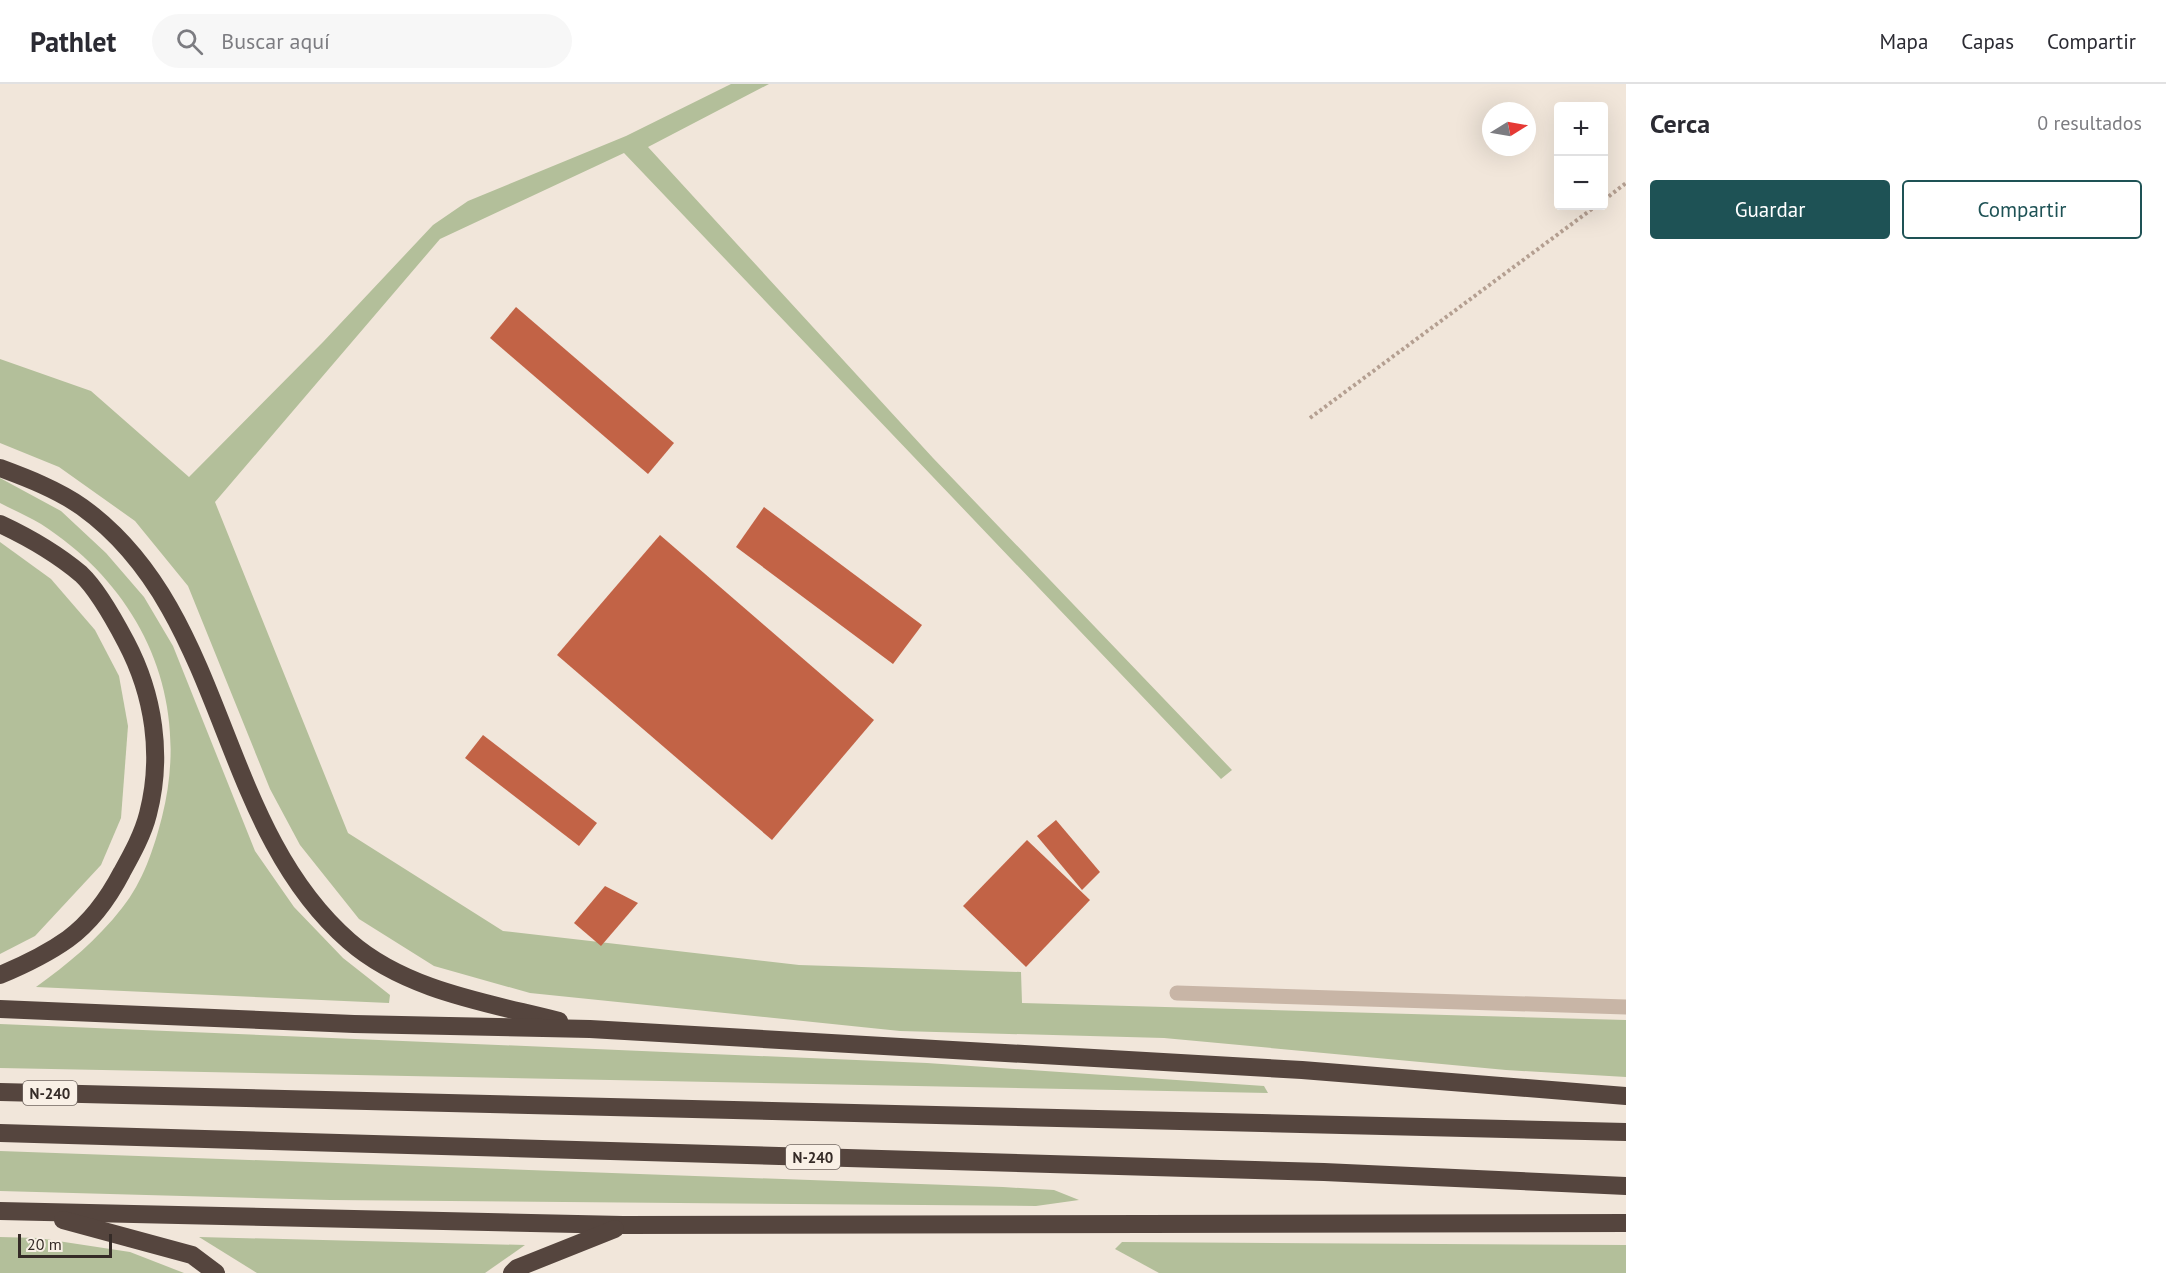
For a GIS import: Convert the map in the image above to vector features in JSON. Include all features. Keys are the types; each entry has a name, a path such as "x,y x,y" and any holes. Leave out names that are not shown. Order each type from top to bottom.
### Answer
{"highway":[{"path":"0,468 28,478 81,507 146,571 176,619 189,646 236,767 266,829 294,878 318,910 351,943 399,974 447,992 590,1029"},
{"path":"0,524 42,544 83,576 120,629 137,664 152,712 155,767 148,815 134,850 108,898 70,938 31,962 0,975"},
{"path":"0,1009 354,1024 590,1029 1302,1070 1626,1096"},
{"name":"N-240","path":"0,1092 1626,1132"},
{"name":"N-240","path":"0,1133 1324,1172 1626,1186"},
{"path":"0,1211 623,1226 1626,1223"},
{"path":"35,1212 192,1255 216,1273"},
{"path":"512,1273 517,1268 623,1226"}],"street":[{"path":"1177,993 1626,1006"}],"path":[{"path":"1608,197 1626,183"},
{"path":"1310,418 1591,210"}],"green space":[{"path":"731,84 769,84 648,147 933,458 1232,770 1221,779 624,153 440,239 215,502 348,833 503,931 799,965 1021,972 1022,1003 1626,1020 1626,1077 1506,1070 1164,1038 900,1031 530,993 434,966 359,919 300,845 270,789 188,586 135,521 59,467 0,443 0,359 91,391 189,477 323,342 433,225 468,201 626,136"},
{"path":"0,478 61,511 106,553 144,597 173,646 255,851 294,907 343,958 390,995 389,1003 36,987 92,941 122,908 142,876 162,817 170,773 170,730 164,689 151,650 132,614 107,580 76,550 41,524 0,503"},
{"path":"0,542 51,579 95,630 119,676 128,726 121,818 101,865 35,936 0,954"},
{"path":"0,1024 927,1063 1264,1086 1268,1093 0,1068"},
{"path":"0,1151 1003,1187 1054,1190 1079,1200 1036,1206 330,1200 0,1191"},
{"path":"0,1237 38,1238 130,1252 184,1273 0,1273"},
{"path":"199,1237 525,1245 485,1273 257,1273"},
{"path":"1122,1242 1626,1245 1626,1273 1159,1273 1115,1249"}],"building":[{"path":"516,307 674,443 648,474 490,338"},
{"path":"764,507 922,625 893,664 736,547"},
{"path":"660,535 874,720 772,840 557,655"},
{"path":"483,735 597,823 579,846 465,758"},
{"path":"1056,820 1100,872 1082,890 1037,836"},
{"path":"1027,840 1090,900 1026,967 963,906"},
{"path":"605,886 638,903 601,946 574,923"}]}
